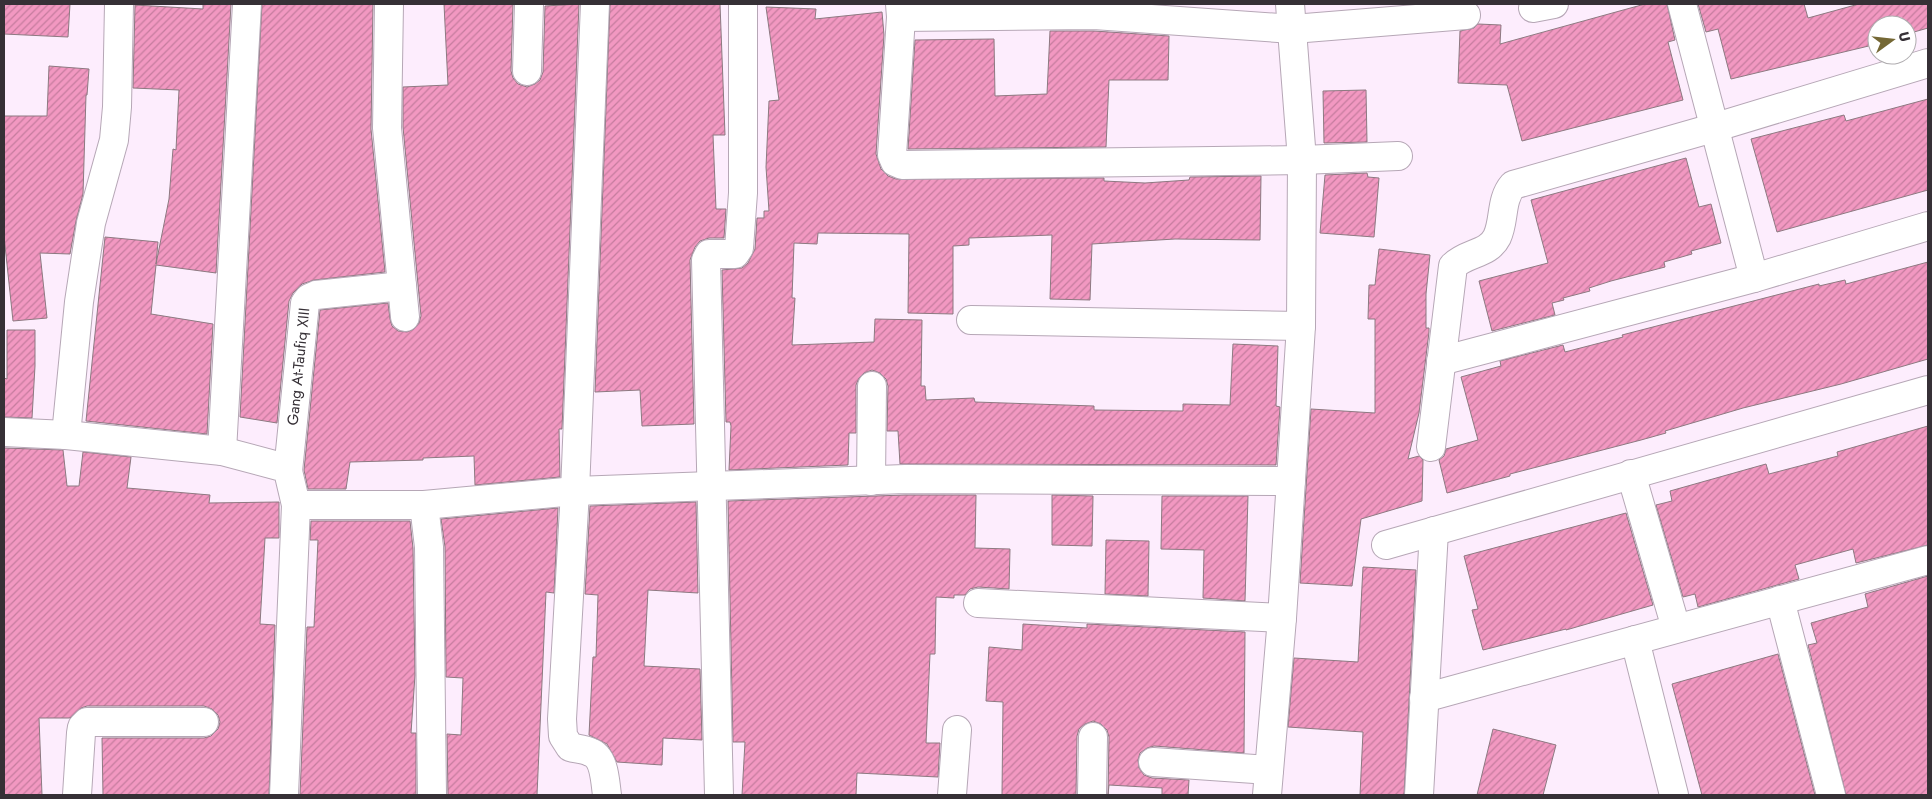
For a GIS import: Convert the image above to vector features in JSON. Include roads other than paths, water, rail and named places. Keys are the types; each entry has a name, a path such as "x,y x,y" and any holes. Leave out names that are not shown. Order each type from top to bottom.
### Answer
{"street":[{"path":"66,435 79,302 91,223 114,140 119,4"},
{"path":"222,451 247,4"},
{"path":"389,4 387,128 405,317"},
{"path":"528,71 529,4"},
{"path":"596,4 575,491 562,719 563,736 570,747 595,754 601,762 607,795"},
{"path":"719,795 706,260 709,254 735,254 739,248 743,193 743,4"},
{"path":"1682,4 1713,128 1754,278"},
{"path":"1398,156 1302,160 902,165 895,162 892,155 900,10 1094,15 1466,16"},
{"path":"1153,762 1268,783 1282,618 1301,326 1302,160 1291,16"},
{"path":"1431,447 1453,266 1466,256 1487,249 1497,236 1506,196 1513,185 1713,128 1928,63"},
{"path":"1442,361 1754,278 1928,226"},
{"name":"Gang At-Taufiq XIII","path":"284,795 296,504 288,471 305,303 309,298 316,295 402,286"},
{"path":"971,320 1301,326"},
{"path":"871,481 872,386"},
{"path":"1386,545 1928,390"},
{"path":"4,432 66,435 222,451 282,467 288,471"},
{"path":"1631,474 1676,628"},
{"path":"296,504 424,505 575,491 905,479 1291,480"},
{"path":"424,505 429,547 432,795"},
{"path":"1419,795 1434,532"},
{"path":"1424,698 1780,600 1927,566"},
{"path":"1780,600 1831,795"},
{"path":"978,603 1282,618"},
{"path":"1635,640 1674,795"},
{"path":"77,795 81,733 82,727 87,722 204,722"},
{"path":"952,795 957,730"},
{"path":"1092,795 1093,737"}]}
